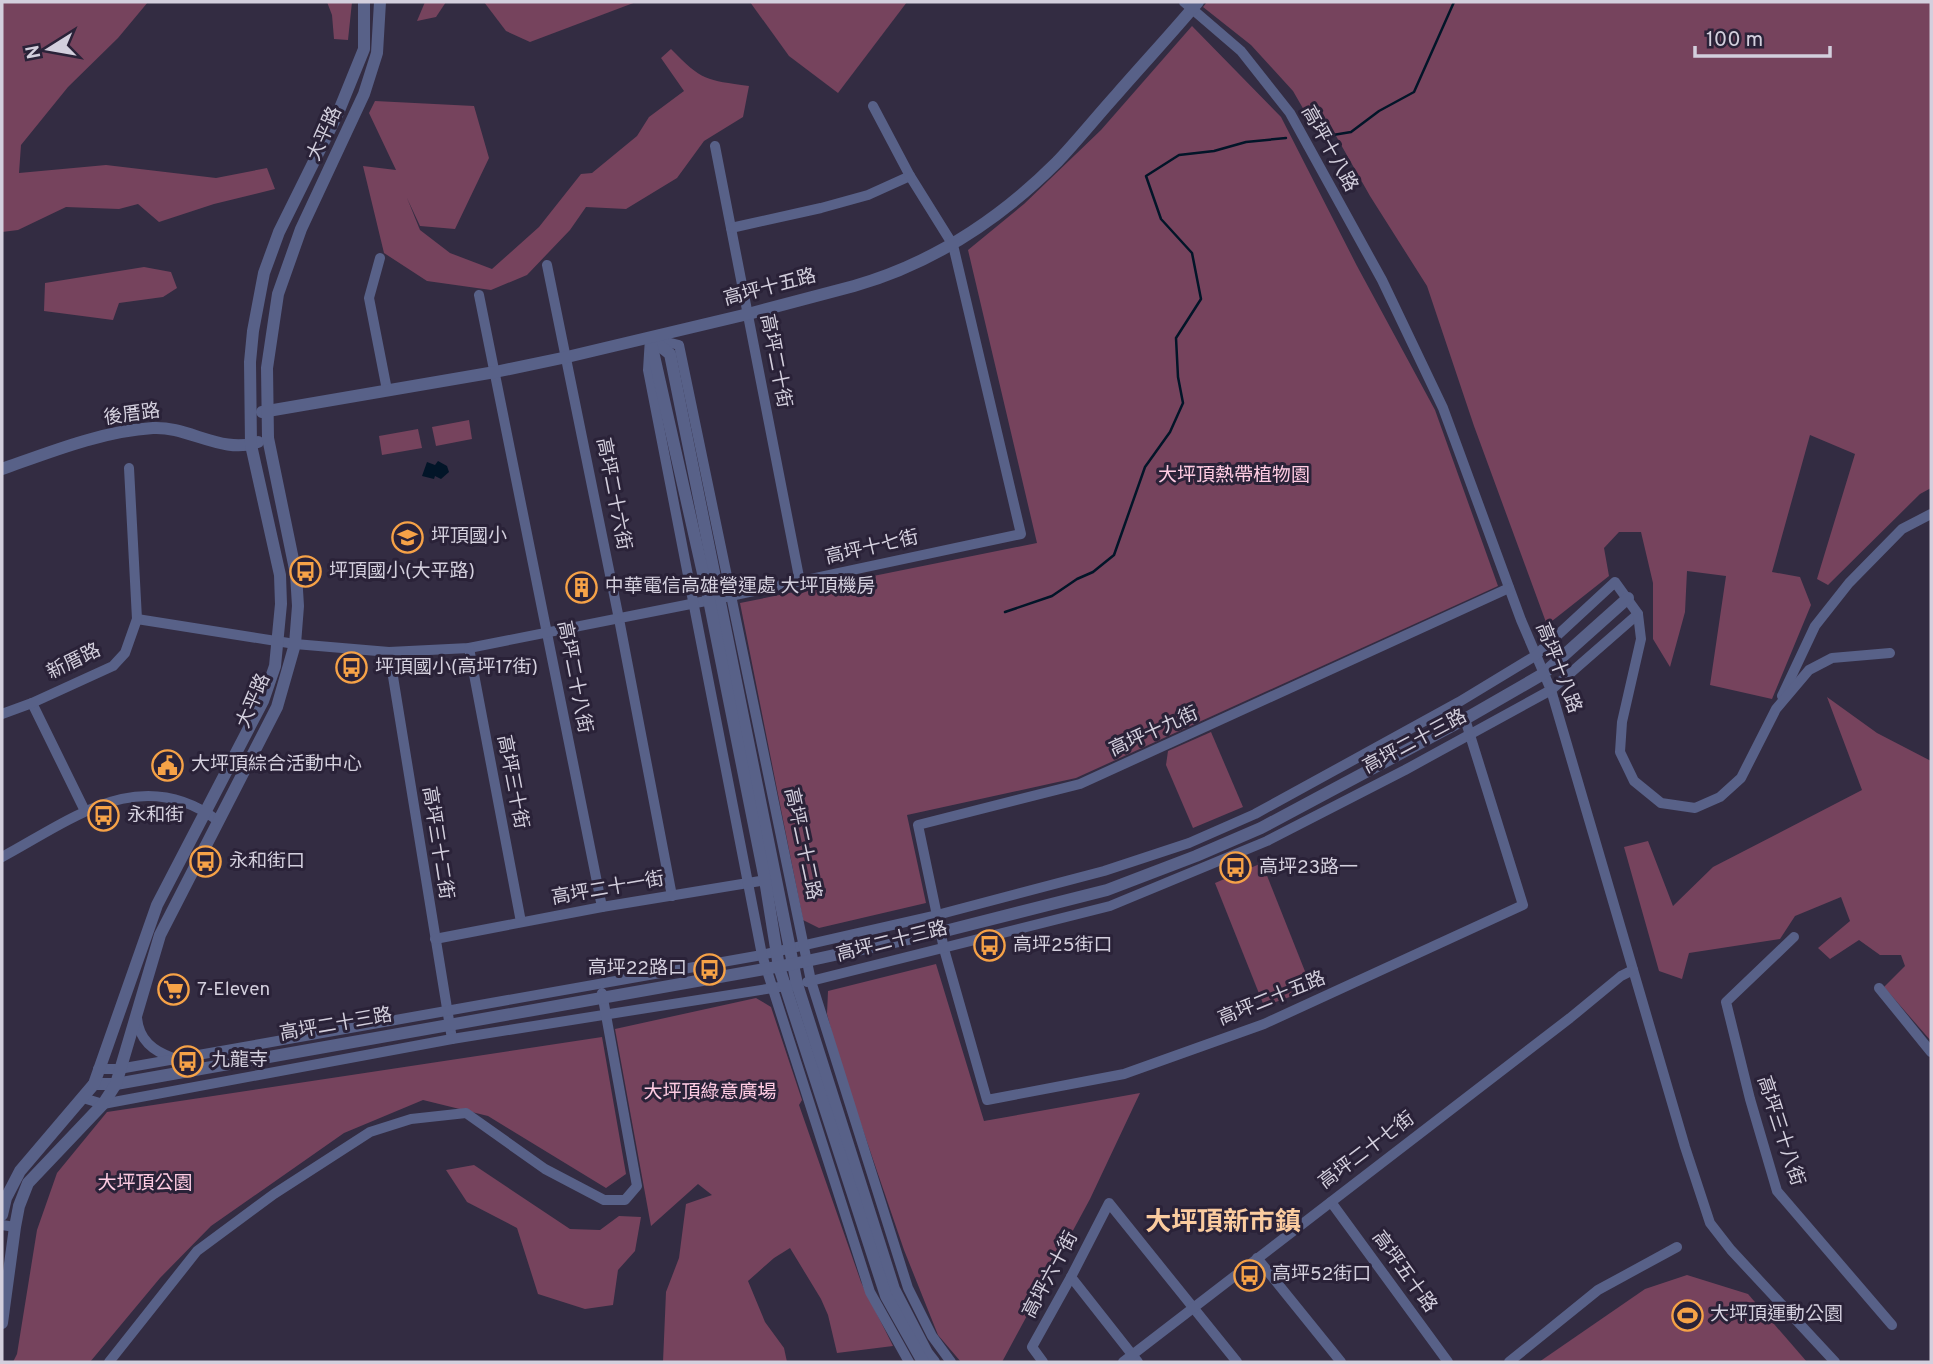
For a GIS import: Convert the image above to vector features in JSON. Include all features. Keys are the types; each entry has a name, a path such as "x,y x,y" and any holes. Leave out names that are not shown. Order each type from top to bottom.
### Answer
{"street":[{"name":"大平路","path":"2,1215 6,1198 20,1171 94,1084 146,930 263,701 275,666 282,604 280,575 251,445 253,331 264,273 279,233 338,113 363,50 364,2"},
{"name":"大平路","path":"2,1323 8,1226 28,1183 103,1104 116,1084 160,935 276,707 295,644 298,606 296,574 268,438 267,368 278,294 301,229 364,94 377,54 380,2"},
{"name":"高坪十五路","path":"250,415 568,357 748,314 881,278 953,244 1020,195 1056,162 1192,4"},
{"name":"高坪十八路","path":"1192,4 1241,51 1290,113 1376,268 1443,408 1509,589 1535,656 1552,690 1710,1223 1731,1250 1835,1362"},
{"name":"高坪十七街","path":"279,641 389,652 469,648 800,582 1020,534 953,244 910,176 873,106"},
{"name":"高坪二十街","path":"715,146 800,582"},
{"path":"731,228 868,195 910,176"},
{"path":"380,258 369,298 387,390"},
{"name":"高坪二十六街","path":"547,265 568,357 672,896"},
{"name":"高坪二十八街","path":"479,295 602,907"},
{"name":"高坪二十二路","path":"650,338 721,598 777,878 776,952 779,967"},
{"name":"高坪二十二路","path":"650,338 679,345 721,598 777,878 796,948 806,962 908,1288 932,1336 951,1362"},
{"name":"高坪二十二路","path":"650,338 648,370 762,955 779,967 791,985 894,1289 934,1362"},
{"name":"後厝路","path":"2,469 124,431 170,428 232,446 251,445 268,438"},
{"name":"新厝路","path":"2,714 33,703 113,666 125,653 137,619 129,468"},
{"path":"1628,598 1638,614 1641,639 1622,722 1620,752 1634,781 1661,803 1695,808 1720,797 1741,778 1815,626 1849,583 1902,529 1931,514"},
{"name":"高坪二十三路","path":"94,1084 116,1084 448,1017 600,983 796,948 1104,872 1200,838 1255,814 1459,702 1535,656 1615,582 1628,598 1543,674 1465,719 1261,828 1107,890 941,932 779,967 602,997 448,1017 174,1058 119,1069 98,1069"},
{"name":"高坪十九街","path":"944,949 918,825 1080,784 1509,589"},
{"name":"高坪二十三路","path":"83,1098 103,1104 452,1039 791,985 1110,906 1267,841 1552,690 1638,614"},
{"path":"137,619 279,641"},
{"name":"高坪三十街","path":"469,648 521,922"},
{"name":"高坪三十二街","path":"389,652 452,1039"},
{"path":"1776,709 1809,670 1832,658 1890,653"},
{"path":"33,703 85,811"},
{"name":"高坪二十五路","path":"944,949 987,1100 1124,1074 1264,1024 1523,905 1465,719"},
{"path":"2,857 85,811 117,799 140,795 173,799 205,811 217,820"},
{"name":"高坪二十一街","path":"435,939 602,907 777,878"},
{"name":"高坪三十八街","path":"1794,937 1726,1002 1750,1099 1777,1191 1892,1325"},
{"name":"高坪二十二路","path":"796,948 779,967 771,988 870,1292 909,1362"},
{"name":"高坪二十七街","path":"1131,1360 1257,1258 1621,976 1633,970"},
{"path":"109,1362 197,1251 274,1194 370,1132 411,1119 466,1113 545,1169 604,1200 625,1200 637,1186 600,983"},
{"name":"高坪二十二路","path":"791,985 886,1296 923,1362"},
{"path":"1879,988 1931,1052"},
{"path":"136,1011 142,1037 151,1047 174,1058"},
{"name":"高坪五十路","path":"1331,1202 1448,1362"},
{"name":"高坪六十街","path":"1043,1362 1031,1347 1109,1203 1193,1308"},
{"path":"1509,1362 1598,1290 1677,1247"},
{"path":"1257,1258 1341,1362"},
{"path":"1071,1277 1131,1360"},
{"path":"1193,1308 1237,1362"}],"green space":[{"path":"2,2 148,2 118,38 68,87 21,145 19,173 106,165 216,178 267,168 275,189 214,204 159,222 138,204 119,209 66,207 18,230 2,232"},
{"path":"327,2 352,2 348,40 334,39 332,15"},
{"path":"425,2 446,2 436,17 417,21"},
{"path":"484,2 636,2 530,42 506,31"},
{"path":"750,2 907,2 838,93 789,56"},
{"path":"1207,2 1931,2 1931,488 1920,494 1828,585 1817,579 1855,454 1810,435 1772,572 1800,577 1811,605 1772,699 1710,685 1726,576 1687,571 1685,612 1670,667 1653,639 1653,583 1641,532 1619,532 1604,548 1609,576 1547,625 1474,426 1427,286 1370,196 1327,120 1316,131 1293,91 1251,45 1203,7"},
{"name":"大坪頂熱帶植物園","path":"1192,26 1281,117 1435,410 1498,586 1076,778 907,815 926,903 819,928 803,920 740,603 1037,543 968,250 1024,204 1101,130"},
{"path":"671,49 690,67 706,77 749,86 743,117 704,141 677,178 626,209 586,207 570,230 527,275 491,290 427,281 384,253 363,166 396,170 369,113 375,101 474,106 489,158 455,229 420,226 407,198 420,230 450,253 492,269 539,227 581,174 592,173 637,136 649,117 684,91 661,58"},
{"path":"144,267 171,272 177,288 163,297 119,303 113,320 44,311 45,283"},
{"path":"469,420 472,439 436,446 432,427"},
{"path":"418,429 422,448 382,455 379,436"},
{"path":"1827,697 1877,733 1931,761 1931,1041 1884,987 1905,966 1901,955 1880,955 1859,940 1830,959 1818,948 1850,921 1841,897 1795,916 1780,939 1689,953 1682,979 1659,971 1624,847 1648,841 1673,906 1713,867 1862,790"},
{"path":"1211,732 1243,807 1193,828 1166,765 1168,751"},
{"path":"1262,863 1312,989 1264,1006 1215,883"},
{"path":"936,964 984,1121 1140,1093 1090,1199 1002,1362 961,1362 938,1335 904,1250 839,1060 827,1014 828,991"},
{"name":"大坪頂綠意廣場","path":"756,998 771,1007 802,1100 799,1105 861,1282 893,1346 837,1353 828,1315 821,1299 790,1248 748,1281 765,1322 784,1348 787,1362 663,1362 666,1292 679,1258 686,1204 712,1195 698,1184 651,1226 615,1029"},
{"name":"大坪頂公園","path":"602,1037 626,1174 606,1188 488,1116 423,1100 344,1133 211,1226 160,1278 90,1362 13,1362 17,1354 37,1230 57,1173 107,1112"},
{"path":"474,1165 570,1229 600,1230 619,1216 641,1217 635,1251 618,1270 613,1305 585,1309 538,1294 517,1228 467,1202 446,1170"},
{"name":"大坪頂運動公園","path":"1687,1275 1748,1294 1807,1362 1539,1362 1645,1289"}],"water":[{"path":"438,461 447,466 449,472 441,479 422,476 427,462 435,465"}],"waterway":[{"path":"1321,137 1351,132 1379,111 1414,92 1454,2"},
{"path":"1005,612 1052,596 1093,572 1114,555 1145,467 1170,432 1183,403 1178,377 1176,338 1201,299 1192,253 1161,219 1146,176 1179,155 1214,151 1246,142 1286,138"}],"place":[{"name":"坪頂國小","path":"408,537"},
{"name":"坪頂國小(大平路)","path":"306,572"},
{"name":"中華電信高雄營運處 大坪頂機房","path":"582,587"},
{"name":"坪頂國小(高坪17街)","path":"352,668"},
{"name":"大坪頂綜合活動中心","path":"168,765"},
{"name":"永和街","path":"104,816"},
{"name":"永和街口","path":"206,862"},
{"name":"高坪23路一","path":"1236,868"},
{"name":"高坪25街口","path":"990,946"},
{"name":"高坪22路口","path":"710,969"},
{"name":"7-Eleven","path":"174,990"},
{"name":"九龍寺","path":"188,1061"},
{"name":"高坪52街口","path":"1249,1275"},
{"name":"大坪頂運動公園","path":"1687,1315"}],"district":[{"name":"大坪頂新市鎮","path":"1223,1223"}]}
